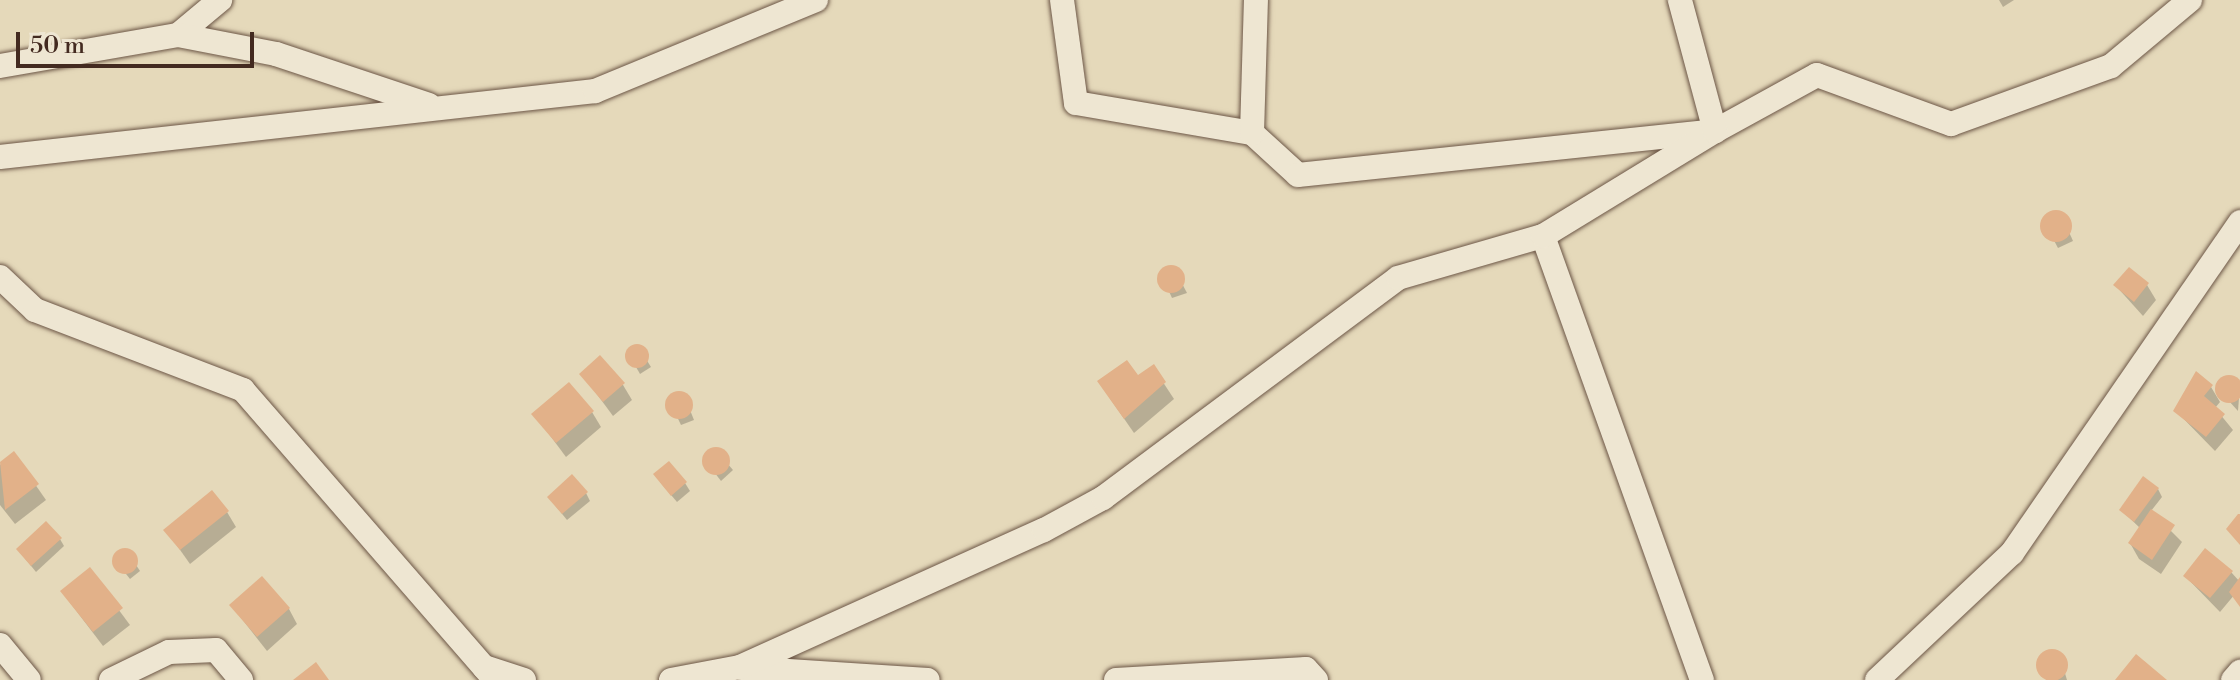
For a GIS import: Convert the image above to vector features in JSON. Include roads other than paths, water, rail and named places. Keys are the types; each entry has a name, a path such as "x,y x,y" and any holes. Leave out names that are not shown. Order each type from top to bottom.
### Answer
{"street":[{"path":"178,35 220,0"},
{"path":"0,157 595,91 816,0"},
{"path":"1062,0 1076,103 1252,133 1298,175 1715,131"},
{"path":"1252,133 1256,0"},
{"path":"1680,0 1715,131"},
{"path":"745,674 1103,498 1398,278 1543,236 1715,131 1817,75 1951,124 2111,66 2190,0"},
{"path":"0,66 178,35 276,54 439,108"},
{"path":"1877,680 2012,553 2240,222"},
{"path":"1543,236 1702,680"},
{"path":"0,277 35,310 243,390 490,674 524,680"},
{"path":"0,645 29,680"},
{"path":"111,680 169,652 216,650 241,680"},
{"path":"1116,680 1306,669 1316,680"},
{"path":"2233,680 2240,672"},
{"path":"671,680 745,674 928,680"}]}
